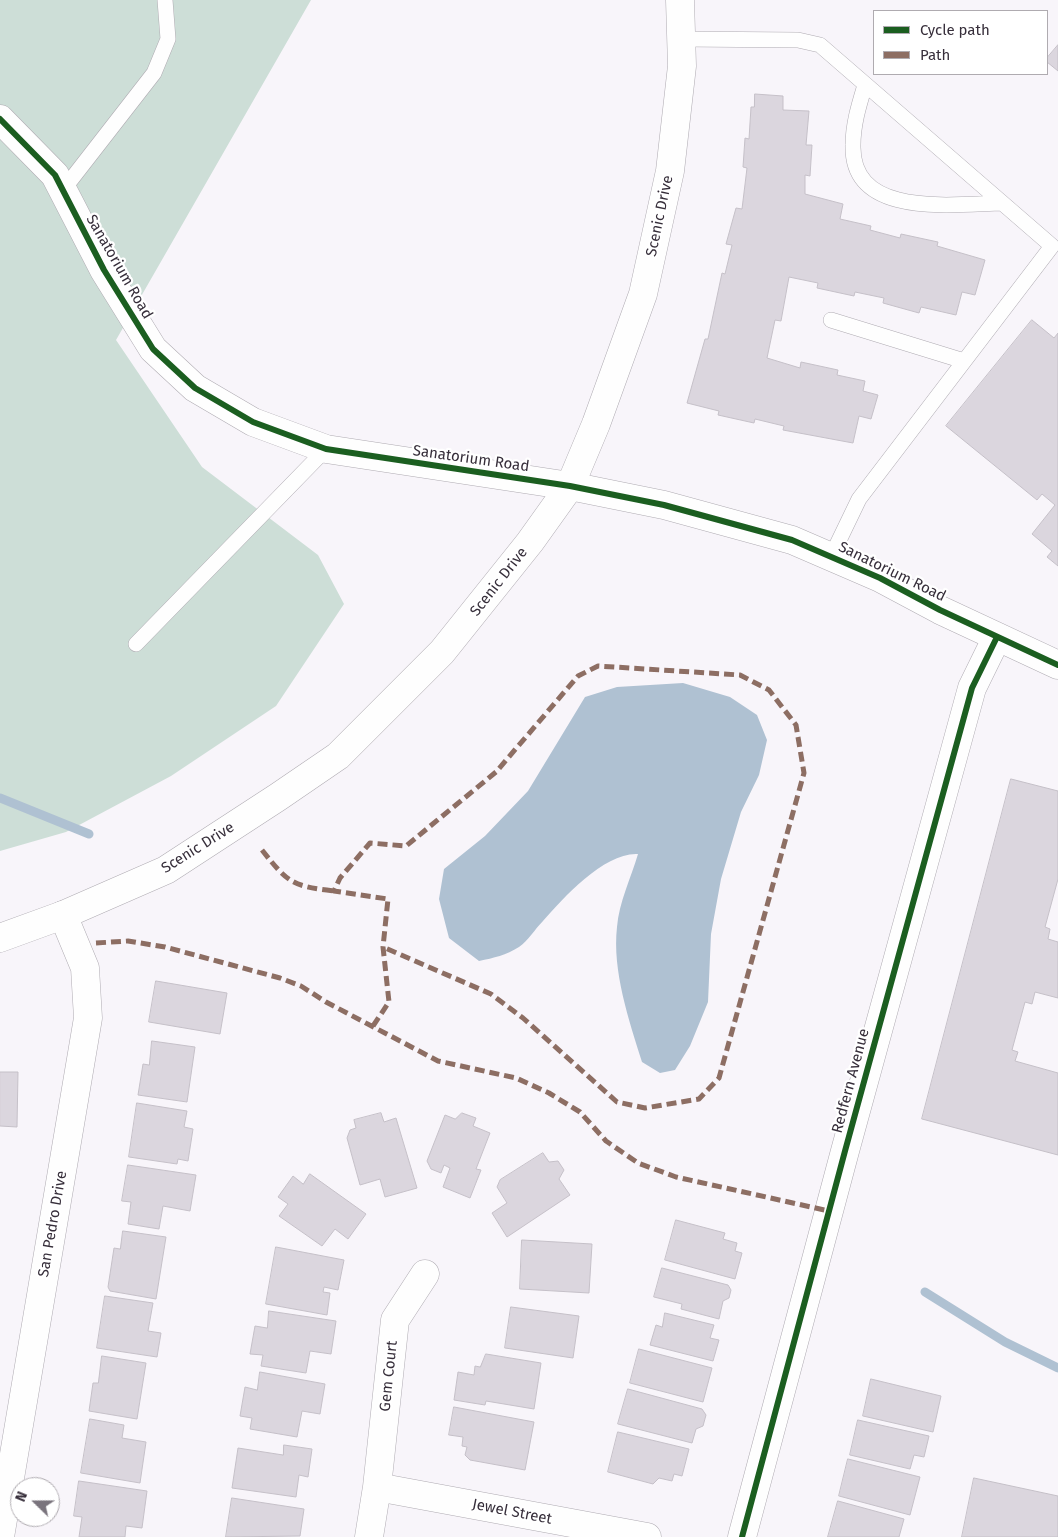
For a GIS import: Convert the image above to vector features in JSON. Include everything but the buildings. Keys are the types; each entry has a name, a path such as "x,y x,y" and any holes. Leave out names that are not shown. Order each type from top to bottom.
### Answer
{"street":[{"name":"Scenic Drive","path":"0,938 63,915 166,870 338,756 442,652 530,542 570,486 596,424 643,294 670,171 682,66 680,0"},
{"name":"Sanatorium Road","path":"0,119 54,175 104,270 153,349 195,388 253,422 326,449 570,486 664,505 792,540 832,555 997,637 1058,665"},
{"name":"Redfern Avenue","path":"742,1537 842,1160 972,688 997,637"},
{"name":"San Pedro Drive","path":"0,1537 88,1018 85,968 63,915"},
{"name":"Gem Court","path":"369,1537 378,1487 395,1320 425,1274"},
{"name":"Jewel Street","path":"378,1487 647,1537"}],"lane":[{"path":"62,190 154,73 168,39 165,0"},
{"path":"681,39 798,40 820,45 1055,249 964,361 859,499 832,555"},
{"path":"865,85 856,118 853,148 859,174 878,193 906,203 1002,203"},
{"path":"830,320 964,361"},
{"path":"136,644 326,449"}],"shaded area":[{"path":"0,0 311,0 116,340 202,467 318,555 344,604 276,706 171,776 66,832 0,851"}],"water":[{"path":"683,683 730,697 757,715 767,740 759,775 741,812 721,879 711,934 708,1002 690,1046 675,1070 660,1073 642,1062 623,995 617,961 618,918 638,854 625,855 599,868 562,900 522,944 505,954 484,960 479,961 449,938 439,899 444,869 485,836 528,791 585,697 617,687"}],"waterway":[{"path":"0,798 89,834"},
{"path":"925,1292 1005,1342 1058,1368"}],"marked path":[{"path":"373,1026 389,1002 383,947 388,899 334,891 340,878 370,843 406,846 496,772 578,676 598,666 740,675 769,690 796,725 804,773 719,1078 699,1099 645,1108 617,1102 523,1018 491,994 383,947"},
{"path":"262,850 278,870 292,881 300,885 334,891"},
{"path":"96,943 128,941 165,947 280,978 301,986 326,1002 438,1061 516,1078 549,1093 580,1112 606,1141 638,1163 676,1177 829,1211"}],"cycle path":[{"path":"0,119 55,175 104,270 153,349 195,388 253,422 326,449 570,486 664,505 792,540 880,578 940,610 1058,665"},
{"path":"742,1537 845,1151 972,688 997,637"}]}
